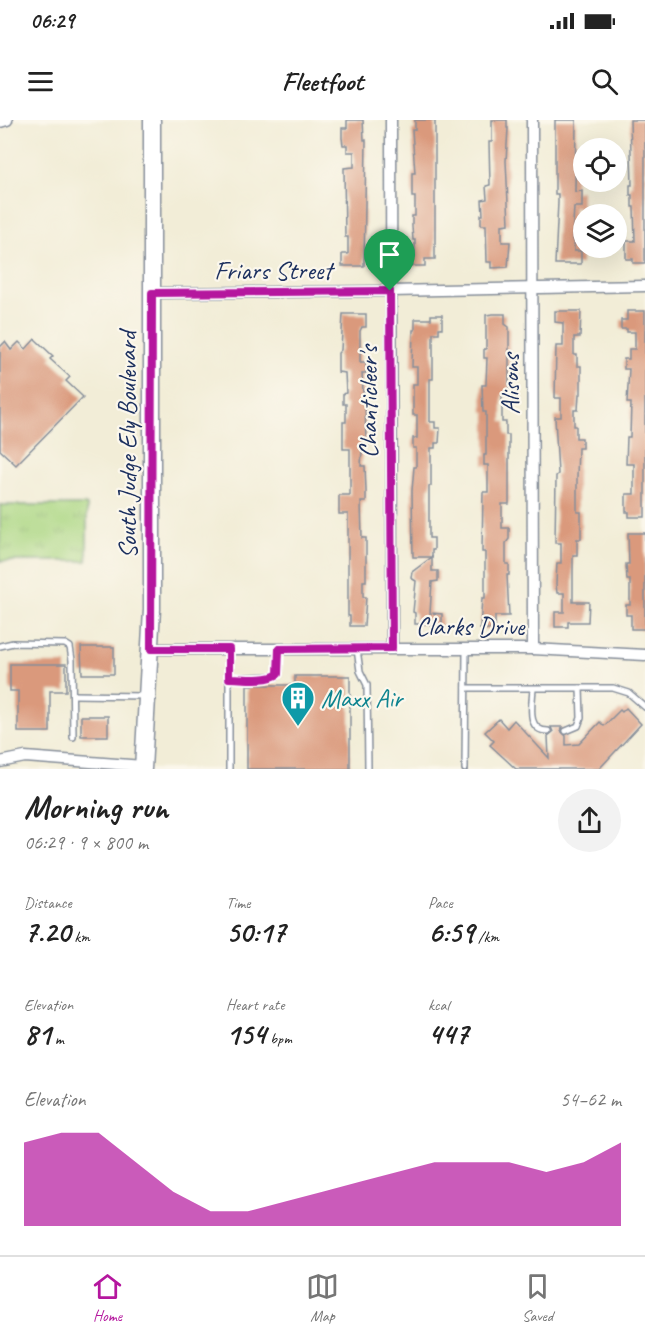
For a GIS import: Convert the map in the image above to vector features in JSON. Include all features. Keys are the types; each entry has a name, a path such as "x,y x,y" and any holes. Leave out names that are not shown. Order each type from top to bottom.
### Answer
{"main road":[{"name":"South Judge Ely Boulevard","path":"143,768 151,649 152,120"}],"street":[{"path":"0,122 7,120"},
{"name":"Chanticleer's","path":"391,120 392,648"},
{"name":"Alisons","path":"532,120 533,649"},
{"name":"Friars Street","path":"152,293 645,286"},
{"name":"Clarks Drive","path":"151,649 533,649 645,655"},
{"path":"0,762 25,757 143,768"}],"lane":[{"path":"0,646 24,643 65,644 70,647 72,651 73,737"},
{"path":"357,648 360,671 367,685 368,769"},
{"path":"229,649 229,769"},
{"path":"229,678 276,676 279,669 279,649"},
{"path":"465,769 466,649"},
{"path":"466,688 622,690 645,706"},
{"path":"566,731 578,726 580,688"},
{"path":"533,689 534,727 539,731 548,731"},
{"path":"73,695 148,696"}],"green space":[{"path":"0,505 87,505 87,561 0,561"}],"building":[{"path":"347,120 363,120 364,140 366,140 364,266 342,266 342,254 348,254 348,237 345,237 344,168 354,167 354,152 347,152 347,145 343,145 342,128 347,128"},
{"path":"415,120 435,120 435,259 425,259 425,266 412,266 412,257 415,257 412,226 412,216 415,216 415,197 412,197 412,173 415,173 412,130 415,130"},
{"path":"492,120 507,120 509,224 502,225 502,242 510,242 508,267 491,268 491,262 487,262 486,225 481,225 481,215 483,215 482,200 487,199 486,186 490,185 489,142 492,142"},
{"path":"555,120 576,120 576,138 573,138 573,192 582,192 582,204 573,204 572,240 573,258 581,258 581,264 555,264 558,194 555,194"},
{"path":"630,120 645,120 645,263 633,263 633,259 626,259 627,241 635,241 634,207 632,207 632,195 630,195 630,185 632,185"},
{"path":"555,311 581,311 580,337 574,337 574,355 577,355 577,366 581,366 581,394 579,394 578,410 574,410 574,426 576,426 576,438 582,438 582,448 578,448 577,477 577,512 581,512 581,539 577,539 577,555 573,555 573,602 589,602 588,622 568,622 568,627 555,627 555,612 564,612 564,593 557,593 556,584 557,563 561,563 561,543 555,543 556,476 558,474 555,417 561,417 561,398 555,398 556,346 563,346 563,323 555,322"},
{"path":"627,311 645,311 645,517 629,517 629,512 626,512 626,494 634,494 634,464 626,464 631,403 627,403 629,369 624,369 624,359 629,359 629,349 635,349 635,332 621,329 621,320 627,320"},
{"path":"343,314 366,314 366,327 362,327 360,331 360,362 366,362 366,373 362,373 363,392 365,392 366,449 362,449 361,466 365,466 366,491 366,502 361,502 362,538 366,538 366,581 363,581 363,597 366,597 364,626 350,626 350,616 348,616 348,514 339,514 339,495 350,495 350,449 343,449 343,422 346,422 346,404 343,404 343,394 346,393 345,373 338,372"},
{"path":"505,314 505,324 509,327 509,395 502,395 502,422 506,422 506,435 509,435 509,504 502,504 502,528 509,528 506,564 509,564 509,575 507,575 509,616 495,616 495,629 480,629 482,598 485,598 485,552 482,552 483,492 488,492 488,465 484,465 486,412 483,412 482,385 486,385 487,358 484,358 484,349 486,349 486,315"},
{"path":"431,315 442,315 442,328 439,328 439,333 433,333 433,379 430,379 430,422 435,422 435,428 440,428 439,443 435,443 435,448 431,448 431,486 429,486 429,538 434,538 434,550 432,550 432,557 413,557 412,491 416,448 413,448 413,438 417,438 417,415 413,415 413,384 417,384 417,367 412,367 413,330 415,330 415,319 431,319"},
{"path":"35,339 53,356 50,359 70,377 66,381 83,397 16,465 0,450 0,347 5,342 11,350 19,342 26,349"},
{"path":"628,533 645,533 645,629 631,629 631,615 626,615 626,605 630,605 630,580 627,580 626,564 629,564"},
{"path":"432,557 432,571 438,571 438,581 432,582 430,613 442,614 442,627 432,627 432,624 415,624 415,613 413,612 416,581 411,578 412,572"},
{"path":"81,647 114,647 114,674 82,674"},
{"path":"10,664 66,664 66,691 50,691 50,732 18,732 18,691 10,691"},
{"name":"Maxx Air","path":"295,676 350,676 350,769 247,769 247,685 295,685"},
{"path":"626,708 641,724 599,769 516,769 490,745 494,741 485,732 499,719 507,728 514,720 549,758 548,736 553,732 551,727 563,727 561,731 566,736 566,745 579,744 600,722 604,726 620,710 622,712"},
{"path":"81,716 108,716 108,736 81,736"}],"place":[{"name":"Maxx Air","path":"298,727"}],"route":[{"path":"390,291 392,648 279,649 278,674 256,678 229,678 229,649 151,649 152,293 390,291"}]}
